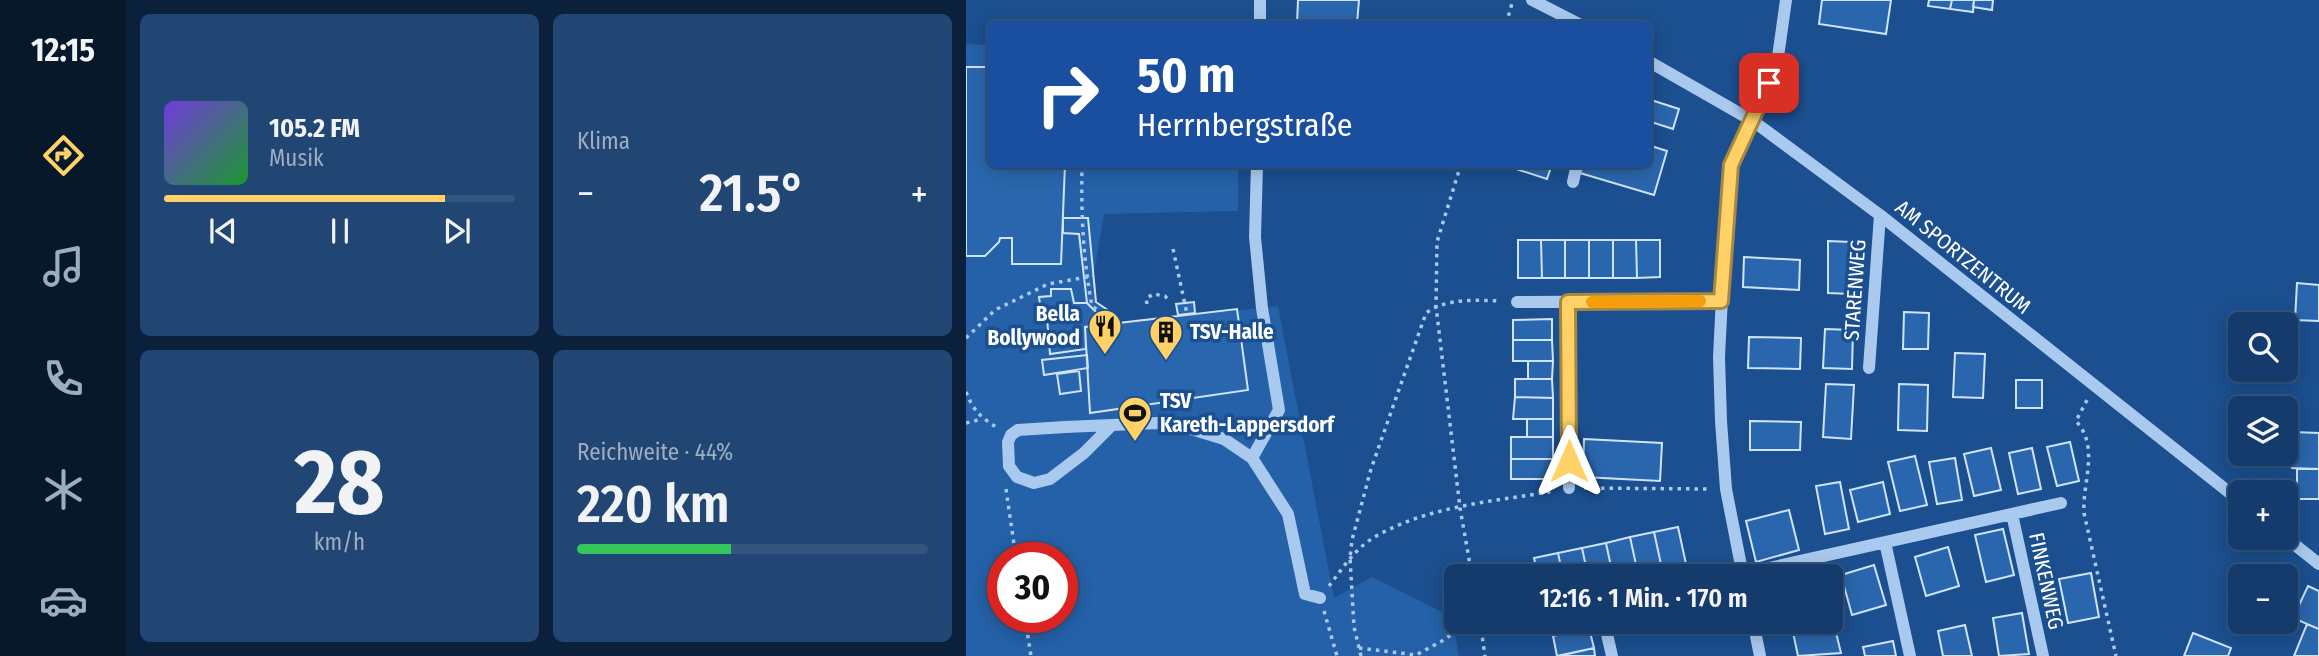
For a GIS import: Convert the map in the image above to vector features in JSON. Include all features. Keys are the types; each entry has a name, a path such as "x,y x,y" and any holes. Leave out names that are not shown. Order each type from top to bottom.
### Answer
{"street":[{"path":"1260,0 1260,21"},
{"path":"1532,0 1573,21"},
{"path":"1737,564 1726,489 1719,357 1731,165 1777,64 1786,0"},
{"name":"AM SPORTZENTRUM","path":"1652,63 1753,121 1880,215 2228,492"},
{"path":"1252,458 1279,410 1262,308 1255,237 1257,168"},
{"path":"1573,182 1576,168"},
{"name":"STARENWEG","path":"1869,368 1880,215"},
{"path":"1517,302 1721,301"},
{"path":"1568,302 1569,488"},
{"path":"1112,425 1084,453 1050,479 1034,483 1017,477 1009,466 1007,442 1018,430 1112,425 1158,423 1224,439 1252,458 1288,514 1305,594 1320,598"},
{"name":"FINKENWEG","path":"1788,564 2061,503"},
{"name":"FINKENWEG","path":"2012,514 2043,656"},
{"path":"1885,542 1910,656"},
{"path":"2298,547 2319,564"},
{"path":"1607,634 1612,656"},
{"path":"1756,634 1760,656"}],"path":[{"path":"1507,21 1513,0"},
{"path":"1082,168 1081,219 1087,277 1092,306 1107,317 1108,325"},
{"path":"1460,168 1437,242 1436,306 1460,508 1470,564"},
{"path":"1173,249 1187,314"},
{"path":"966,338 995,310 1048,284 1093,276"},
{"path":"1147,304 1146,299 1153,293 1165,296 1170,302"},
{"path":"1362,655 1354,627 1350,558 1352,540 1371,468 1426,313 1436,306 1476,300 1517,302"},
{"path":"2095,387 2076,421 2085,431 2089,467 2083,498 2084,513 2116,656"},
{"path":"966,392 972,407 982,419 1011,435"},
{"path":"966,424 982,419"},
{"path":"1009,466 1006,489 1014,542"},
{"path":"1337,656 1320,598 1350,558 1371,539 1398,526 1460,508 1569,488 1726,489"},
{"path":"1027,633 1031,656"},
{"path":"1359,648 1416,655 1452,634"},
{"path":"1482,634 1485,656"}],"shaded area":[{"name":"TSV Kareth-Lappersdorf","path":"966,44 987,45 987,168 1238,168 1238,211 1104,214 1085,327 1278,306 1334,598 1372,577 1444,613 1444,634 1455,634 1459,656 966,656"}],"building":[{"path":"1298,0 1359,0 1357,21 1297,21"},
{"path":"1822,0 1891,0 1886,34 1819,24"},
{"path":"1929,0 1952,0 1950,9 1928,6"},
{"path":"1952,0 1974,0 1973,12 1950,9"},
{"path":"1974,0 1993,0 1992,10 1973,7"},
{"path":"966,67 987,67 987,168 1065,168 1061,264 1012,264 1012,238 1000,238 985,256 966,256"},
{"path":"1652,100 1679,109 1673,129 1652,122"},
{"path":"1652,146 1667,151 1654,195 1580,173 1581,168 1652,168"},
{"path":"1513,168 1551,168 1547,179"},
{"path":"1063,218 1088,218 1096,302 1115,315 1116,324 1101,326 1103,319 1087,303 1079,234 1063,233"},
{"path":"1518,240 1541,240 1542,278 1518,278"},
{"path":"1541,240 1565,240 1565,278 1542,278"},
{"path":"1565,240 1589,240 1589,278 1565,278"},
{"path":"1589,240 1613,240 1613,278 1589,278"},
{"path":"1613,240 1636,240 1637,278 1613,278"},
{"path":"1636,240 1660,240 1660,277 1637,278"},
{"path":"1828,241 1851,242 1851,294 1828,293"},
{"path":"1744,257 1800,260 1799,290 1743,287"},
{"path":"2297,283 2319,285 2319,321 2298,320 2298,312 2295,312"},
{"path":"1051,289 1071,289 1074,303 1087,303 1103,319 1101,326 1085,327 1086,349 1050,354 1047,318 1042,319 1039,297 1051,296"},
{"path":"1194,302 1195,313 1178,315 1176,304"},
{"name":"TSV-Halle","path":"1237,309 1248,390 1090,413 1085,327"},
{"path":"1904,312 1929,313 1928,349 1903,349"},
{"path":"1552,319 1552,340 1513,340 1513,320"},
{"path":"1825,329 1853,330 1852,369 1823,368"},
{"path":"1749,337 1801,338 1800,369 1748,368"},
{"path":"1513,340 1552,340 1553,361 1513,361"},
{"path":"1955,353 1985,354 1983,398 1953,397"},
{"path":"1087,355 1088,368 1044,375 1042,360"},
{"path":"1528,361 1553,361 1552,379 1528,379"},
{"path":"1079,371 1081,391 1060,394 1057,374"},
{"path":"1515,379 1552,379 1553,398 1515,397"},
{"path":"2016,380 2042,380 2042,408 2016,408"},
{"path":"1826,384 1854,385 1851,439 1823,437"},
{"path":"1899,384 1928,385 1927,431 1898,430"},
{"path":"1515,397 1553,398 1553,419 1513,419"},
{"path":"1527,419 1553,419 1553,437 1527,437"},
{"path":"1750,421 1801,422 1800,450 1750,450"},
{"path":"2298,432 2319,433 2319,469 2292,468 2298,466"},
{"path":"1511,437 1553,437 1553,459 1511,459"},
{"path":"1584,439 1662,443 1660,481 1583,477"},
{"path":"2070,442 2079,481 2057,486 2047,447"},
{"path":"1991,448 2001,490 1974,496 1964,454"},
{"path":"2032,448 2041,489 2018,494 2009,453"},
{"path":"1915,456 1927,505 1900,511 1888,462"},
{"path":"1955,458 1962,500 1937,504 1929,462"},
{"path":"1511,459 1553,459 1553,479 1511,479"},
{"path":"2297,469 2319,469 2319,499 2298,499"},
{"path":"1840,482 1849,529 1825,534 1816,486"},
{"path":"1883,482 1890,514 1858,522 1850,490"},
{"path":"1789,510 1799,550 1756,562 1746,521"},
{"path":"1678,527 1686,564 1661,564 1654,532"},
{"path":"2003,529 2014,575 1986,582 1975,535"},
{"path":"1654,532 1661,564 1636,564 1630,537"},
{"path":"1630,537 1636,564 1610,564 1606,543"},
{"path":"1606,543 1610,564 1585,564 1582,548"},
{"path":"1948,547 1959,586 1926,596 1915,557"},
{"path":"1582,548 1585,564 1560,564 1558,553"},
{"path":"1558,553 1560,564 1535,564 1534,558"},
{"path":"1874,565 1886,605 1852,615 1843,574"},
{"path":"2091,573 2099,617 2068,623 2059,579"},
{"path":"2308,586 2319,591 2319,629 2298,620 2298,607"},
{"path":"2022,613 2029,654 1999,656 1993,618"},
{"path":"2307,624 2319,629 2319,656 2294,656"},
{"path":"1965,625 1972,656 1943,656 1938,631"},
{"path":"2193,633 2231,648 2228,656 2184,656"},
{"path":"1590,634 1594,648 1557,656 1553,636"},
{"path":"1793,634 1836,634 1841,653 1798,656"},
{"path":"1893,641 1896,656 1865,656 1863,647"},
{"path":"1594,648 1595,656 1559,656"}],"slow traffic":[{"path":"1592,302 1700,301"}],"place":[{"name":"Bella Bollywood","path":"1105,356"},
{"name":"TSV-Halle","path":"1166,362"},
{"name":"TSV Kareth-Lappersdorf","path":"1135,443"}],"route":[{"path":"1569,461 1568,302 1721,301 1731,165 1769,83"}]}
